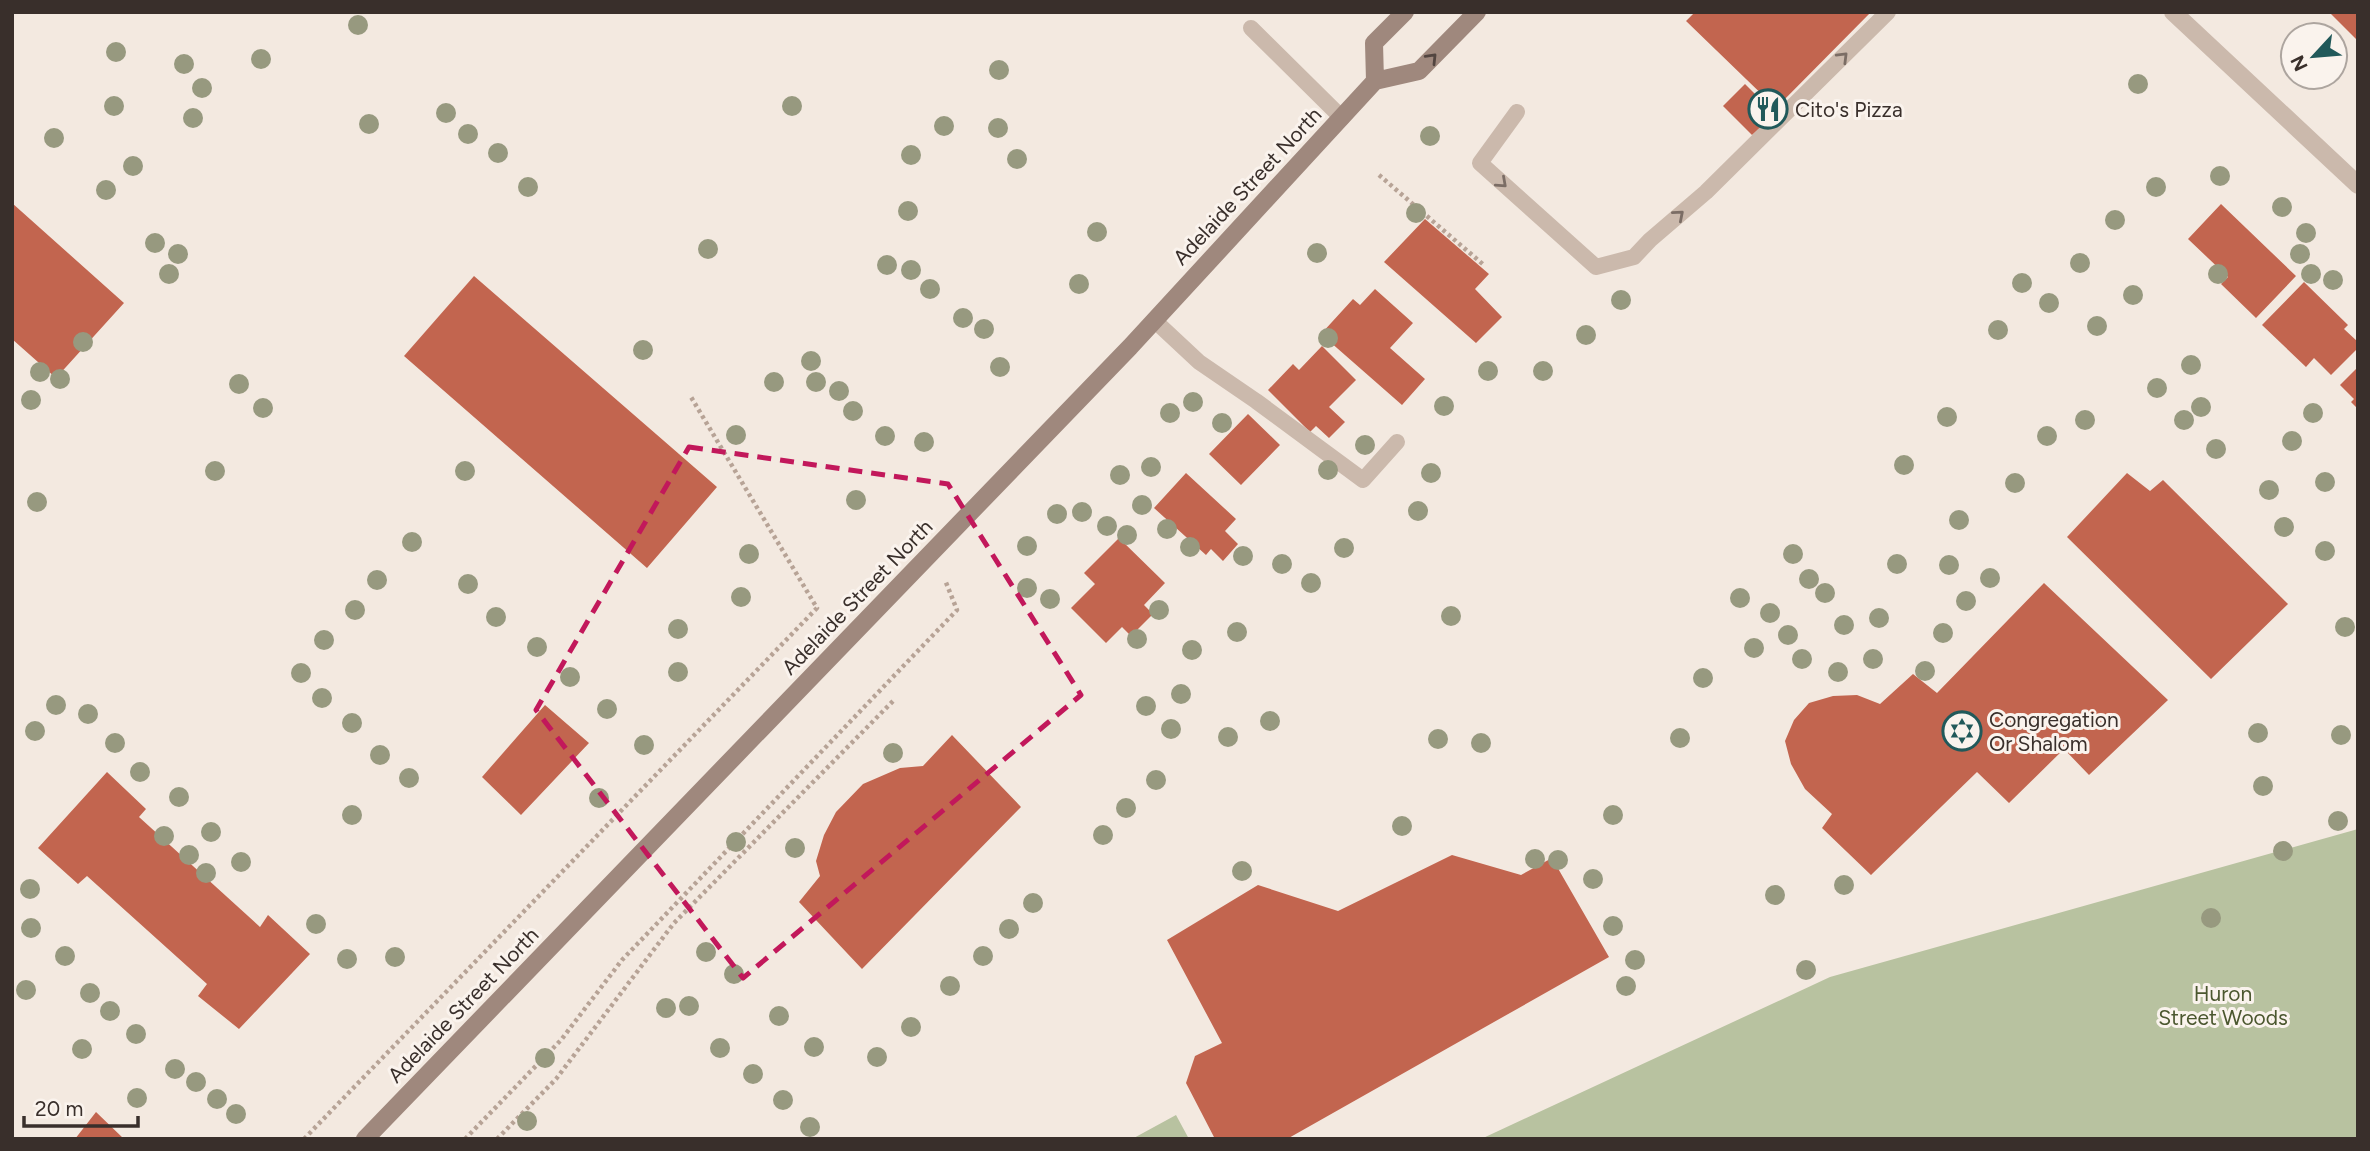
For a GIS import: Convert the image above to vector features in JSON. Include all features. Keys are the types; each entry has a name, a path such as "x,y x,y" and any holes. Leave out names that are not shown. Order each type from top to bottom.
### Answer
{"main road":[{"path":"1405,12 1374,43 1375,81 1419,71 1476,12"},
{"name":"Adelaide Street North","path":"365,1139 1154,320 1375,81"}],"street":[{"path":"2173,12 2358,185"}],"lane":[{"path":"1517,112 1480,163 1596,267 1634,257 1706,192 1888,12"},
{"path":"1251,28 1342,118"},
{"path":"1154,320 1199,362 1363,480 1397,442"}],"path":[{"path":"1380,176 1485,265"},
{"path":"304,1139 817,608 691,397"},
{"path":"466,1139 561,1041 630,951 957,610 933,551"},
{"path":"497,1139 556,1079 674,923 894,700"}],"highlighted area":[{"path":"689,447 948,484 1081,695 743,978 536,710"}],"green space":[{"name":"Huron Street Woods","path":"2358,829 2358,1139 1481,1139 1830,977"},
{"path":"1176,1115 1189,1139 1132,1139"}],"building":[{"path":"1695,12 1871,12 1776,108 1686,21"},
{"path":"2329,12 2358,12 2358,41 2349,32 2349,21 2338,21"},
{"path":"1745,84 1775,114 1752,135 1723,106"},
{"path":"12,203 124,303 56,378 12,339"},
{"path":"2221,204 2296,276 2256,318 2221,284 2228,277 2188,239"},
{"path":"1425,219 1489,274 1475,289 1502,317 1476,343 1384,262"},
{"path":"474,276 717,487 647,568 404,356"},
{"path":"2304,282 2348,325 2344,329 2358,342 2358,348 2331,375 2314,358 2306,367 2262,325"},
{"path":"1375,289 1413,323 1390,348 1425,379 1402,405 1321,334 1353,299 1360,305"},
{"path":"1322,346 1356,380 1329,407 1345,422 1329,438 1316,426 1310,432 1268,390 1293,364 1299,370"},
{"path":"2358,367 2358,409 2351,402 2354,399 2340,385"},
{"path":"1248,414 1280,445 1241,485 1209,454"},
{"path":"1186,473 1236,519 1225,531 1238,544 1223,561 1211,549 1206,555 1154,508"},
{"path":"2127,473 2150,491 2163,480 2288,604 2211,679 2067,537"},
{"path":"1119,538 1165,583 1144,605 1153,614 1131,636 1122,627 1106,643 1071,608 1095,584 1084,573"},
{"name":"Congregation Or Shalom","path":"2044,583 2168,700 2089,775 2064,749 2009,803 1977,772 1871,875 1822,828 1832,814 1805,789 1791,764 1785,741 1794,720 1809,703 1833,696 1857,695 1880,704 1913,674 1937,693"},
{"path":"545,705 589,743 521,815 482,777"},
{"path":"952,735 1021,807 862,969 799,902 820,876 816,861 824,835 836,812 863,784 900,768 923,766"},
{"path":"107,772 146,809 139,817 260,927 268,915 310,954 239,1029 198,996 207,984 87,876 78,884 38,848"},
{"path":"1452,855 1521,875 1552,858 1609,957 1287,1139 1215,1139 1186,1083 1195,1056 1222,1043 1167,940 1258,885 1338,911"},
{"path":"96,1112 124,1139 75,1139"}],"place":[{"name":"Cito's Pizza","path":"1768,109"},
{"name":"Congregation Or Shalom","path":"1962,731"}]}
